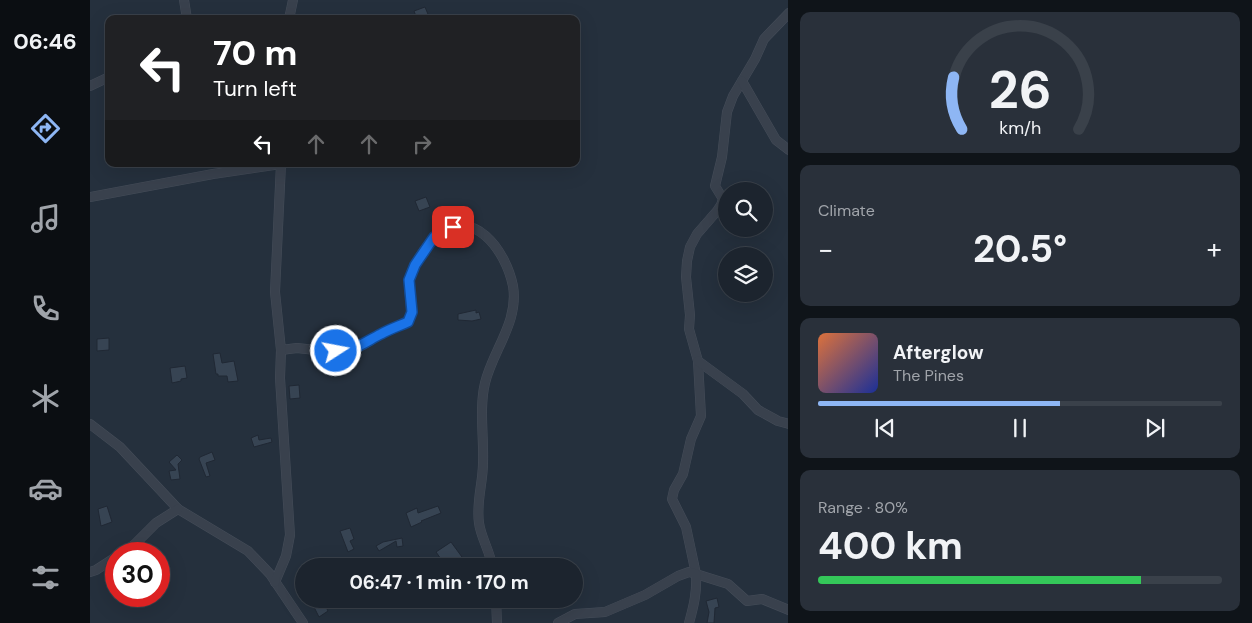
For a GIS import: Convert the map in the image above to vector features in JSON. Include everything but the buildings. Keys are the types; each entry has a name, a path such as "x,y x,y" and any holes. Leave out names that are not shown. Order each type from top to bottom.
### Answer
{"street":[{"path":"184,0 186,15"},
{"path":"290,15 293,0"},
{"path":"689,623 696,598 696,574 686,528 672,499 674,490 683,474 691,439 701,416 698,361 689,329 690,314 686,261 690,247 697,234 721,205 723,199 716,186 722,157 726,119 733,96 756,59 764,39 788,13"},
{"path":"90,86 105,78"},
{"path":"742,81 776,140 788,150"},
{"path":"90,197 261,167"},
{"path":"275,582 286,556 290,535 280,378 281,350 275,292 281,167"},
{"path":"281,350 297,348 347,351 364,345 381,334 408,322 412,312 409,280 415,265 434,237 453,227 465,226 476,228 487,236 505,264 512,285 514,299 511,319 485,384 482,421 483,464 478,508 479,525 490,558"},
{"path":"698,361 743,394 758,410 778,421 788,424"},
{"path":"90,424 120,447 178,509 248,551 270,574 303,623"},
{"path":"137,542 156,523 178,509"},
{"path":"90,572 105,564"},
{"path":"558,623 575,614 605,612 645,595 678,576 689,572 728,584 747,601 762,599 788,610"},
{"path":"496,608 497,623"}],"route":[{"path":"336,351 347,351 364,345 381,334 408,322 412,312 409,280 415,265 434,237 453,227"}]}
